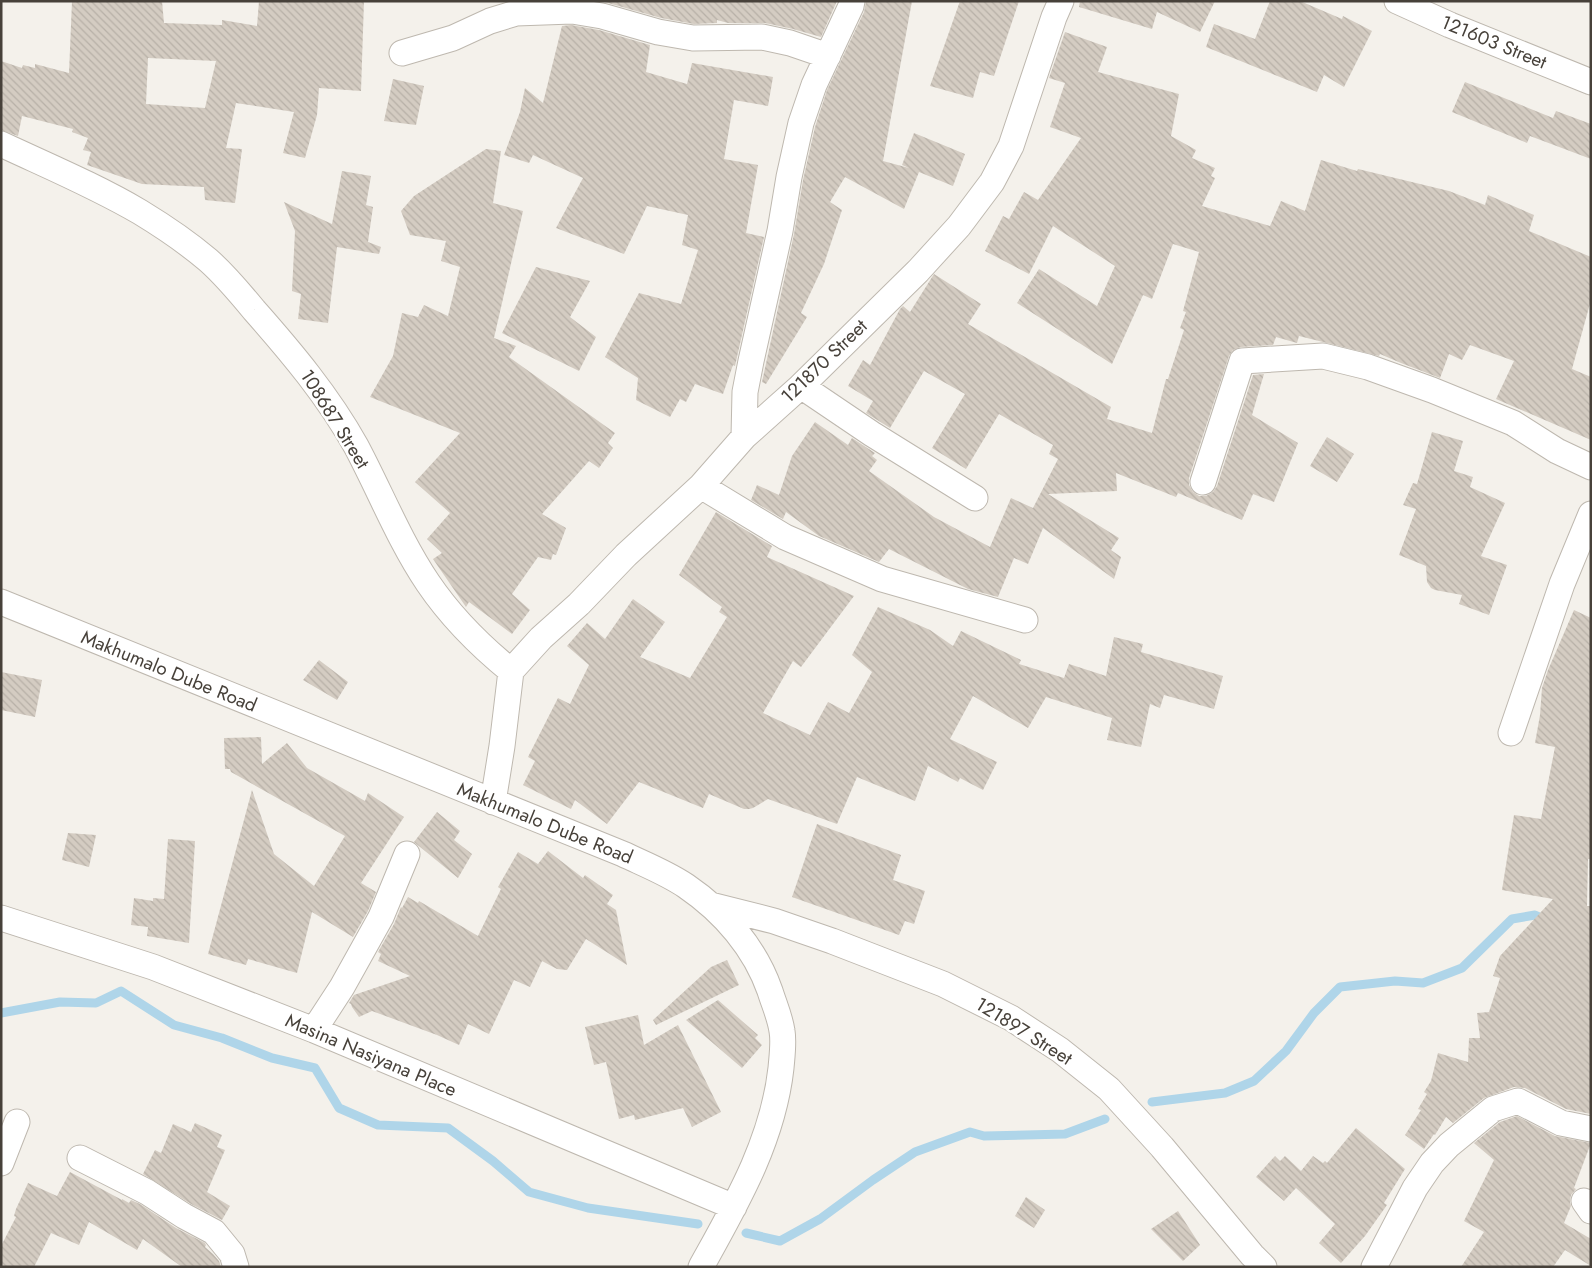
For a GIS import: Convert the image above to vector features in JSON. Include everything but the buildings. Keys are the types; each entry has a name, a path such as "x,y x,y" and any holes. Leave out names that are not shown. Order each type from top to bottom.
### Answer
{"street":[{"path":"744,438 745,392 801,123 814,85 852,1"},
{"name":"121870 Street","path":"510,671 626,555 701,486 744,438 801,386 918,271 959,226 992,182 1011,146 1061,1"},
{"name":"121603 Street","path":"1397,1 1591,82"},
{"path":"402,53 453,38 490,21 516,13 572,11 602,16 658,32 693,38 762,37 790,43 828,56"},
{"name":"108687 Street","path":"1,144 94,187 141,213 208,260 296,356 325,396 356,445 398,531 428,582 457,621 510,671"},
{"path":"1203,482 1242,360 1323,356 1368,367 1477,408 1513,423 1557,451 1591,467"},
{"path":"801,386 872,434 975,498"},
{"path":"701,486 785,537 882,579 1026,620"},
{"path":"1511,734 1562,584 1591,514"},
{"name":"Makhumalo Dube Road","path":"1,602 622,854 685,886 711,905 747,945 764,973 782,1031 782,1058 779,1088 757,1161 734,1208 701,1267"},
{"path":"493,802 502,746 510,671"},
{"path":"314,1030 342,987 381,917 406,854"},
{"name":"121897 Street","path":"711,905 774,921 824,938 943,984 1011,1018 1060,1050 1109,1089 1162,1147 1264,1267"},
{"name":"Masina Nasiyana Place","path":"1,918 153,967 314,1030 734,1208"},
{"path":"1374,1267 1415,1188 1432,1163 1449,1145 1493,1108 1518,1101 1561,1123 1591,1128"},
{"path":"1,1164 18,1122"},
{"path":"80,1158 147,1192 184,1216 214,1232 232,1254 236,1267"}],"waterway":[{"path":"1152,1102 1225,1093 1254,1081 1286,1051 1314,1013 1340,987 1395,981 1423,983 1462,968 1512,919 1535,915 1546,920"},
{"path":"1,1013 60,1002 96,1003 121,991 174,1025 222,1038 272,1058 315,1068 339,1108 378,1125 448,1128 493,1161 529,1192 588,1208 698,1224"},
{"path":"746,1233 780,1241 820,1219 915,1152 970,1132 984,1136 1065,1134 1105,1119"}]}
